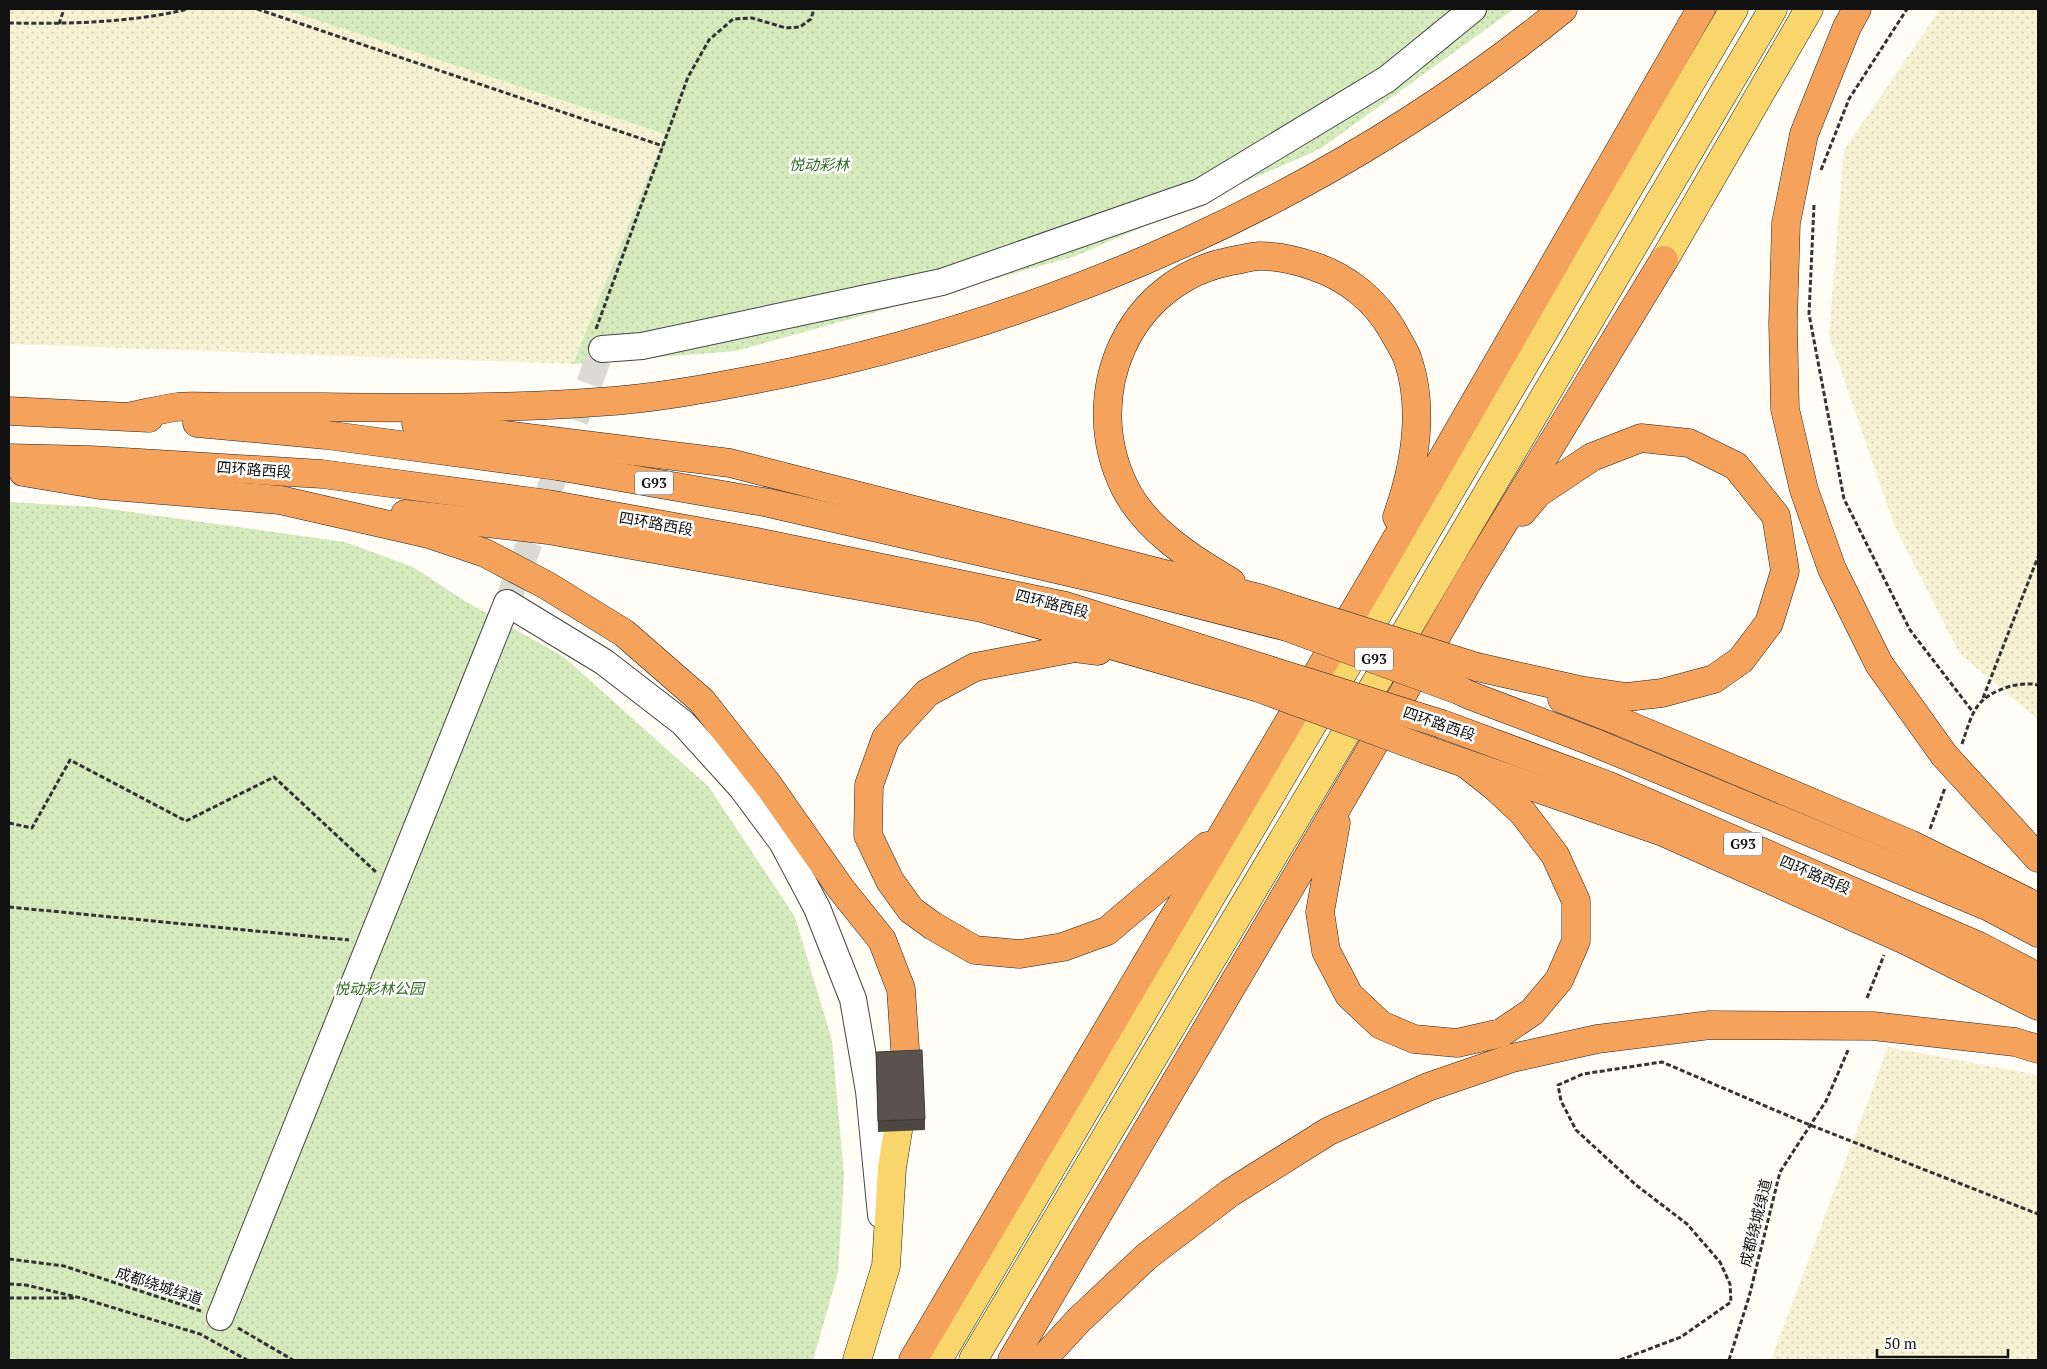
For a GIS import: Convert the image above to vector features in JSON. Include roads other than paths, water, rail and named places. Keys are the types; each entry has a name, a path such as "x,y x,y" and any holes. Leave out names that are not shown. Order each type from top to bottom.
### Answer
{"highway":[{"path":"132,416 180,406 466,408 601,402 706,388 789,373 893,349 995,317 1093,282 1179,245 1327,171 1477,75 1563,9"},
{"path":"913,1360 1379,569 1702,9"},
{"path":"1857,9 1847,27 1804,134 1786,223 1783,322 1785,409 1804,490 1832,569 1879,664 1944,755 2038,858"},
{"path":"1379,569 1400,508 1410,471 1416,430 1416,395 1408,359 1387,321 1362,293 1331,272 1300,262 1259,256 1214,264 1183,279 1153,302 1129,333 1115,361 1108,391 1107,425 1112,457 1125,490 1142,514 1186,556 1290,618 1477,667 1579,690 1627,697 1662,693 1714,679 1741,660 1769,622 1785,571 1776,516 1736,466 1688,443 1641,438 1592,457 1538,493 1470,578"},
{"path":"1012,1360 1470,578 1664,260"},
{"path":"256,407 446,427 730,463 1258,598"},
{"name":"G93","path":"9,411 132,416 326,435 537,464 769,503 1095,578 1290,618 1469,695 1593,742 1978,902 2038,933"},
{"name":"四环路西段","path":"9,458 91,460 322,474 548,504 757,542 1066,606 1263,679 1442,724 1607,785 1979,946 2038,977"},
{"path":"9,470 100,485 280,500 548,530 753,565 982,608 1167,661"},
{"path":"280,500 429,534 485,553 546,585 624,633 702,701 769,786 841,889 882,940 901,989 907,1078"},
{"path":"1223,832 1107,931 1063,947 1020,954 975,950 933,926 911,910 890,881 868,835 869,785 886,738 927,692 975,667 1074,648 1167,661 1263,679 1427,750 1663,832 1905,940 2038,1006"},
{"path":"1477,667 1621,722 1883,833 2038,907"},
{"path":"1342,799 1330,852 1320,912 1326,951 1349,995 1381,1025 1414,1038 1457,1043 1501,1033 1532,1012 1559,980 1576,941 1576,901 1556,855 1523,813 1494,786 1466,764"},
{"path":"1042,1360 1079,1320 1147,1256 1230,1193 1329,1131 1428,1087 1512,1058 1597,1039 1710,1025 1873,1026 2015,1042 2038,1049"}],"main road":[{"path":"938,1360 1734,9"},
{"path":"973,1360 1319,779 1773,9"},
{"path":"1664,260 1809,9"},
{"path":"857,1360 886,1266 892,1168 907,1078"}],"street":[{"path":"602,349 642,346 942,282 1200,192 1387,79 1473,9"},
{"path":"220,1317 507,602 604,662 683,723 741,788 782,842 817,908 853,999 869,1091 886,1266"}],"tunnel":[{"path":"507,603 602,349"}],"park label":[{"name":"悦动彩林","path":"819,165"},
{"name":"悦动彩林公园","path":"379,989"}]}
